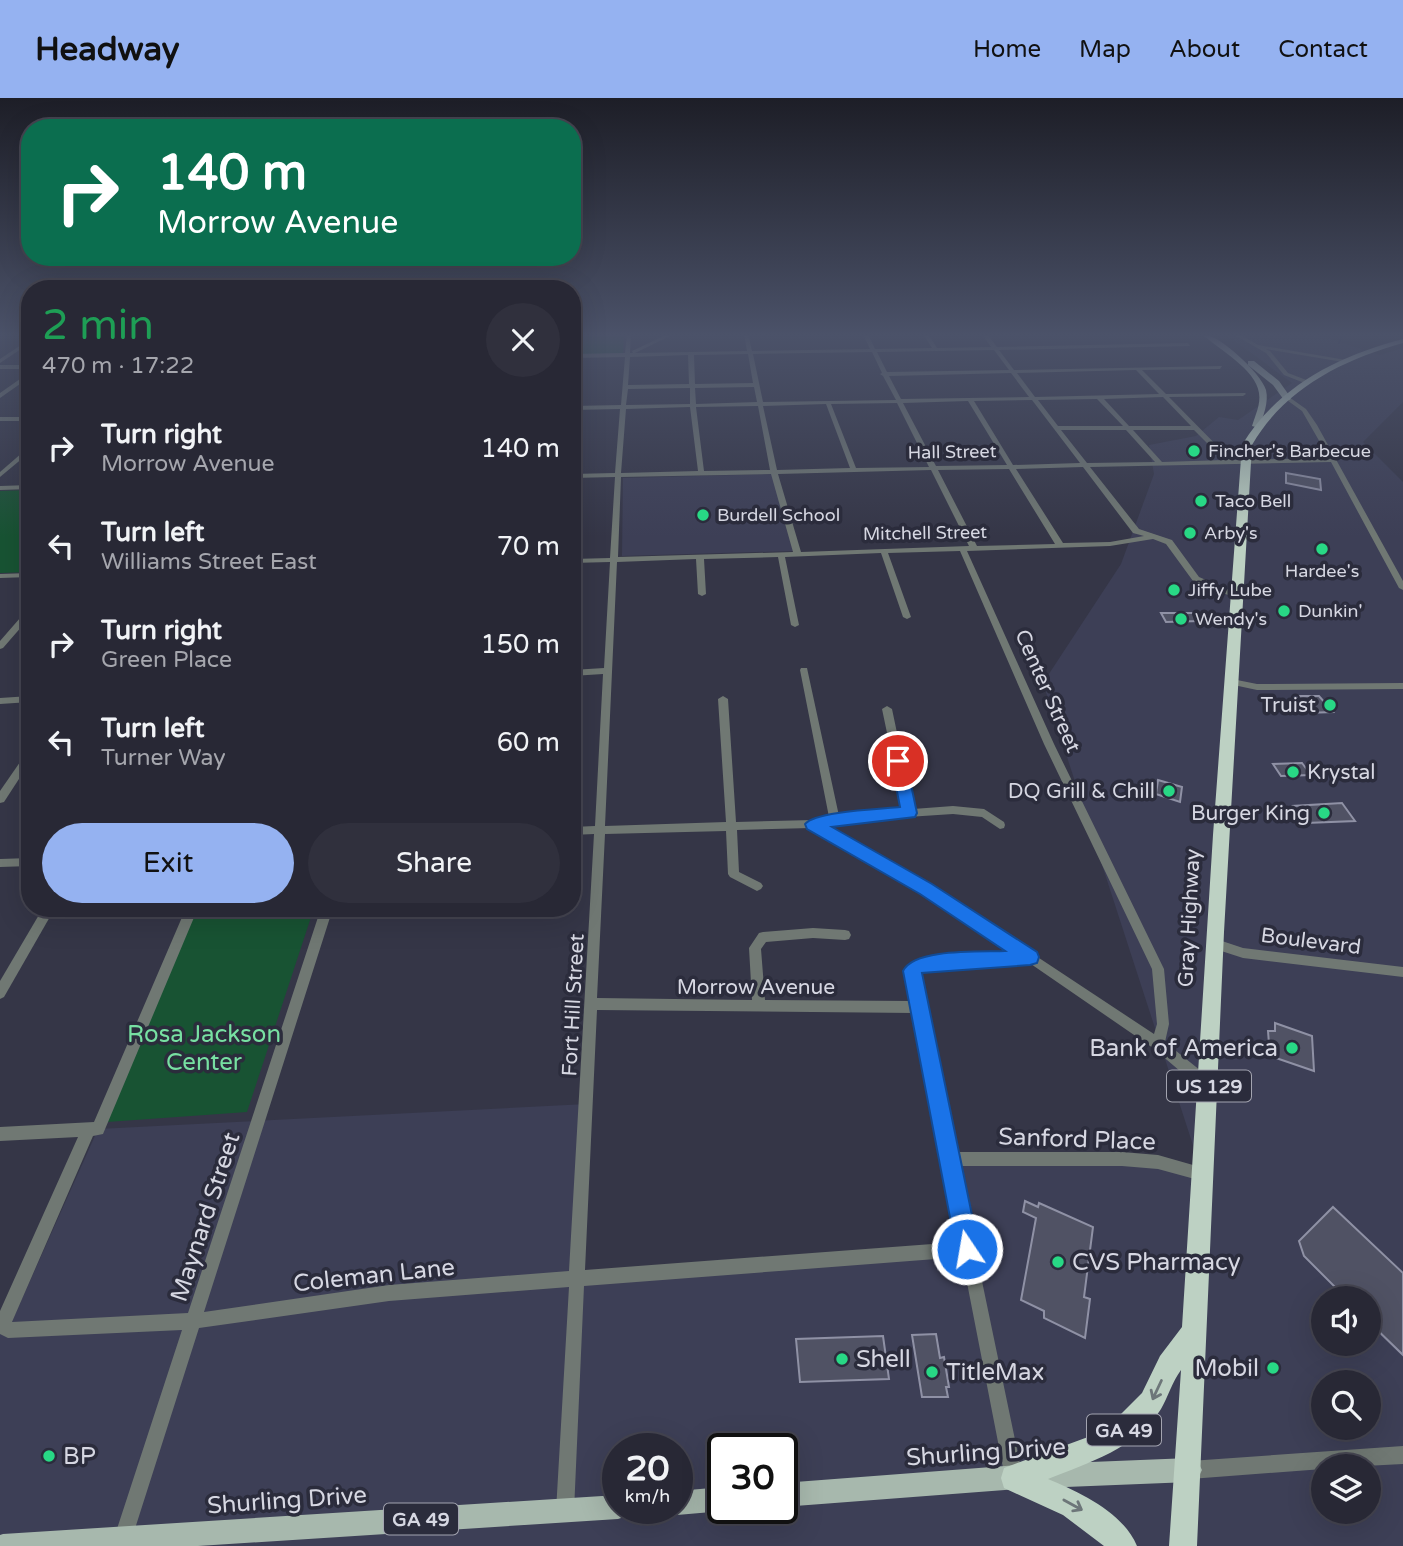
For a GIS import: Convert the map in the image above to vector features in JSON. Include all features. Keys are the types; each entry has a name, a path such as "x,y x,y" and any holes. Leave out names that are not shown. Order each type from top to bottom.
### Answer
{"highway":[{"name":"Gray Highway","path":"1184,1546 1190,1470 1202,1174 1245,462 1247,445 1256,426 1283,402"},
{"name":"GA 49","path":"1014,1478 1096,1447 1123,1430 1151,1402 1168,1365 1194,1333"},
{"path":"1014,1478 1068,1501 1090,1515 1123,1546"}],"main road":[{"path":"1256,426 1262,402"},
{"name":"Shurling Drive","path":"798,1494 1014,1478 1190,1470"},
{"name":"Shurling Drive","path":"3,1546 602,1508"}],"street":[{"name":"Fort Hill Street","path":"565,1511 624,402"},
{"path":"693,402 701,473"},
{"path":"898,402 974,548"},
{"path":"581,408 913,402"},
{"path":"971,402 1060,545"},
{"path":"1037,402 1136,531 1171,544 1201,583 1238,597"},
{"path":"1103,402 1160,463"},
{"path":"1172,402 1229,462"},
{"path":"1291,402 1308,415 1403,588"},
{"path":"828,403 854,470"},
{"path":"761,404 775,471 797,552"},
{"path":"0,419 21,419"},
{"path":"1058,428 1197,428"},
{"path":"0,475 21,456"},
{"name":"Hall Street","path":"581,476 1332,460"},
{"path":"0,488 21,487"},
{"name":"Mitchell Street","path":"581,561 1110,544 1152,537"},
{"name":"Center Street","path":"962,548 1049,744 1158,969 1163,1024 1158,1044"},
{"path":"883,550 907,617"},
{"path":"781,554 795,625"},
{"path":"700,557 702,594"},
{"path":"0,576 21,575"},
{"path":"0,646 21,622"},
{"path":"804,670 835,820"},
{"path":"581,673 609,671"},
{"path":"1231,682 1257,687 1403,686"},
{"path":"723,699 734,874 757,886"},
{"path":"0,701 21,700"},
{"path":"887,709 909,813"},
{"path":"0,799 21,768"},
{"path":"581,830 813,824 909,813 978,811 1000,825"},
{"path":"813,824 926,889 1030,957 1158,1044 1209,1086"},
{"path":"0,863 21,862"},
{"path":"0,993 44,917"},
{"path":"0,1134 94,1129 188,917"},
{"name":"Maynard Street","path":"123,1539 324,917"},
{"path":"759,1006 755,948 763,937 813,933 845,935"},
{"name":"Boulevard","path":"1216,944 1243,953 1403,972"},
{"path":"1014,1478 912,971 917,966 1030,957"},
{"name":"Morrow Avenue","path":"593,1004 918,1007"},
{"name":"Coleman Lane","path":"94,1129 2,1325 8,1330 195,1321 332,1299 967,1249"},
{"name":"Sanford Place","path":"949,1158 1122,1159 1158,1162 1202,1174"},
{"name":"Shurling Drive","path":"1190,1470 1403,1455"}],"shaded area":[{"path":"1265,402 1403,402 1363,442 1403,482 1403,1546 0,1546 0,1330 8,1330 98,1129 587,1104 578,1278 967,1249 949,1159 1122,1159 1202,1173 1043,683 1121,564 1154,474 1149,445 1196,436 1219,417 1238,420"},
{"name":"Burdell School","path":"774,474 793,551 622,556 623,478"}],"green space":[{"path":"21,490 21,572 0,573 0,491"},
{"name":"Rosa Jackson Center","path":"192,917 311,917 247,1112 107,1122"}],"building":[{"path":"1286,473 1320,479 1321,490 1286,483"},
{"name":"Wendy's","path":"1161,613 1193,613 1199,621 1166,622"},
{"name":"Truist","path":"1298,696 1319,696 1333,712 1305,713 1296,700 1300,700"},
{"name":"Krystal","path":"1302,763 1311,775 1281,776 1273,764"},
{"name":"DQ Grill & Chill","path":"1158,780 1182,787 1180,802 1156,794"},
{"name":"Burger King","path":"1342,803 1355,821 1306,823 1293,806"},
{"name":"Bank of America","path":"1275,1023 1312,1036 1314,1071 1276,1058 1276,1051 1269,1044 1268,1031 1275,1031"},
{"name":"CVS Pharmacy","path":"1025,1201 1038,1207 1039,1203 1093,1227 1084,1297 1090,1299 1085,1338 1044,1318 1044,1311 1021,1300 1036,1218 1023,1212"},
{"path":"1333,1207 1403,1273 1403,1355 1381,1334 1381,1286 1334,1286 1304,1256 1299,1241"},
{"name":"TitleMax","path":"936,1334 940,1358 944,1357 948,1397 922,1397 912,1335"},
{"name":"Shell","path":"883,1336 889,1379 800,1382 796,1339"}],"place":[{"name":"Fincher's Barbecue","path":"1194,451"},
{"name":"Taco Bell","path":"1201,501"},
{"name":"Burdell School","path":"703,515"},
{"name":"Arby's","path":"1190,533"},
{"name":"Hardee's","path":"1322,549"},
{"name":"Jiffy Lube","path":"1174,590"},
{"name":"Dunkin'","path":"1284,611"},
{"name":"Wendy's","path":"1181,619"},
{"name":"Truist","path":"1330,705"},
{"name":"Krystal","path":"1293,772"},
{"name":"DQ Grill & Chill","path":"1169,791"},
{"name":"Burger King","path":"1324,813"},
{"name":"Bank of America","path":"1292,1048"},
{"name":"CVS Pharmacy","path":"1058,1262"},
{"name":"Shell","path":"842,1359"},
{"name":"Mobil","path":"1273,1368"},
{"name":"TitleMax","path":"932,1372"},
{"name":"BP","path":"49,1456"}],"route":[{"path":"898,761 909,813 862,816 813,824 926,889 1030,957 926,964 917,966 912,971 967,1249"}]}
